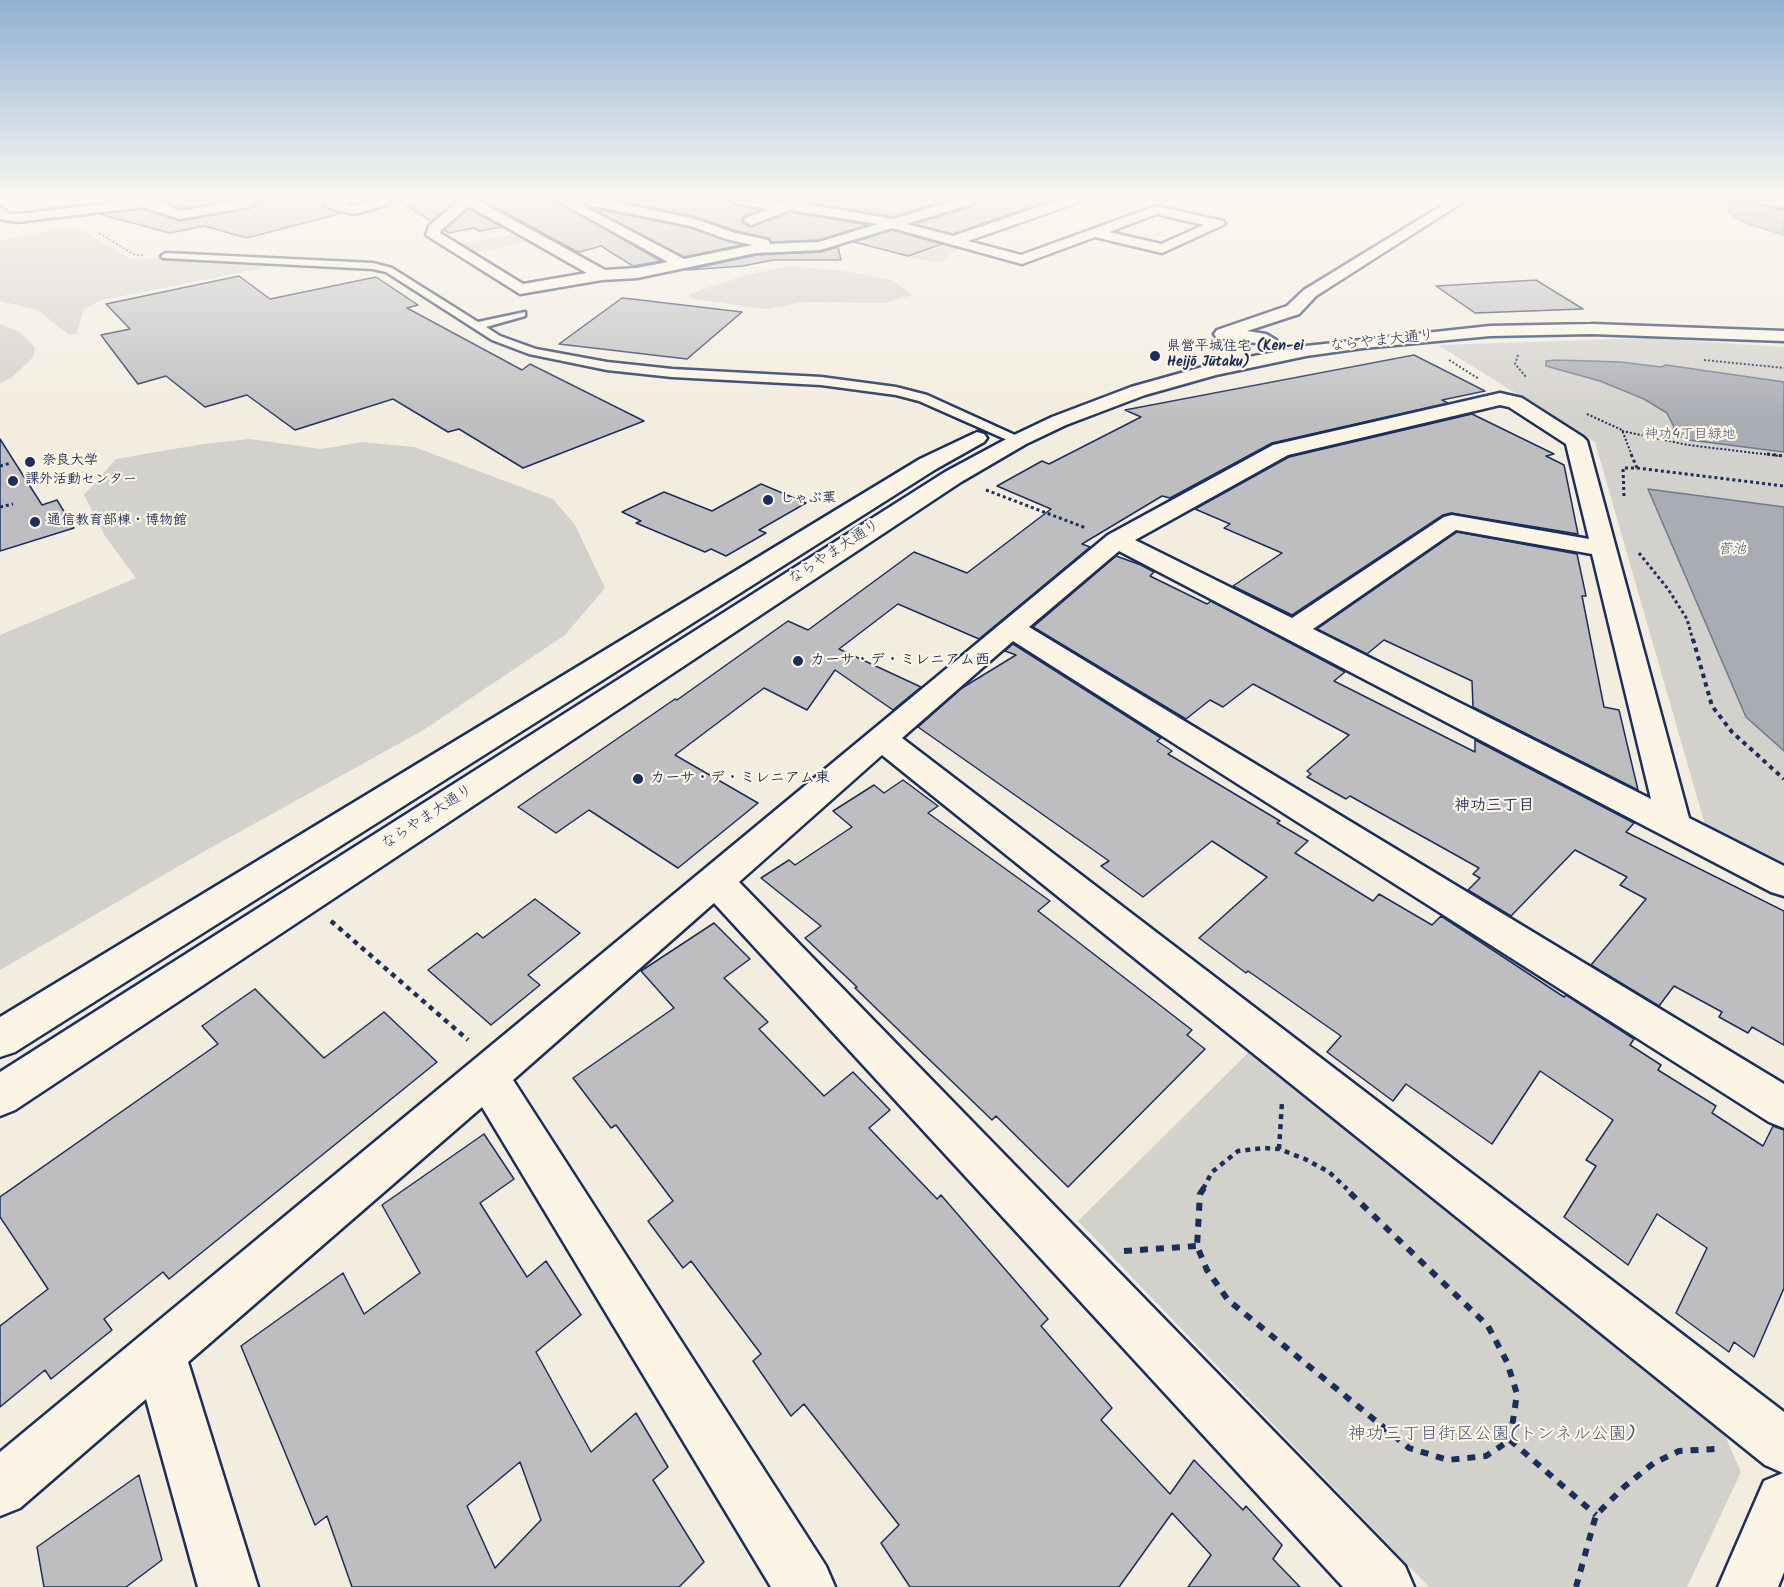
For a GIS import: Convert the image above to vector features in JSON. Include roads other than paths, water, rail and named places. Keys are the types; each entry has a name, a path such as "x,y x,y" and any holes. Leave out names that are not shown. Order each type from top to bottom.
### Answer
{"street":[{"path":"496,274 520,289 618,274"},
{"path":"1270,344 1260,338 1223,334 1293,310 1320,287 1340,274"},
{"name":"ならやま大通り","path":"0,1039 928,464 995,430 1072,397 1180,363 1270,344 1386,328 1475,322 1620,320 1784,327"},
{"name":"ならやま大通り","path":"0,1096 952,477 1059,421 1138,392 1191,376 1306,351 1363,343 1490,331 1572,329 1640,329 1784,336"},
{"path":"0,1488 488,1076 1011,628 1118,540 1281,450 1500,399 1515,402 1576,441 1620,548 1674,825"},
{"path":"1293,630 1452,522 1620,548"},
{"path":"1118,540 1784,882"},
{"path":"1011,628 1784,1108"},
{"path":"882,739 1784,1446"},
{"path":"716,880 1384,1587"},
{"path":"488,1076 805,1587"},
{"path":"159,1352 228,1587"},
{"path":"1748,1587 1784,1501"}],"lane":[{"path":"395,274 496,338 533,352 607,366 672,373 820,381 896,392 923,398 1019,440"},
{"path":"476,326 522,314"}],"water":[{"path":"1546,361 1621,362 1661,367 1666,365 1784,382 1784,452 1689,440 1671,433 1674,427 1667,413 1644,399 1600,381 1546,366"},
{"name":"菅池","path":"1648,489 1784,507 1784,751 1746,717"}],"place":[{"name":"県営平城住宅 (Ken-ei Heijō Jūtaku)","path":"1155,356"},
{"name":"奈良大学","path":"30,462"},
{"name":"課外活動センター","path":"13,481"},
{"name":"しゃぶ葉","path":"768,500"},
{"name":"通信教育部棟・博物館","path":"35,522"},
{"name":"カーサ・デ・ミレニアム西","path":"798,661"},
{"name":"カーサ・デ・ミレニアム東","path":"638,779"}],"district":[{"name":"神功三丁目","path":"1494,807"}],"park label":[{"name":"神功4丁目緑地","path":"1690,436"},
{"name":"神功三丁目街区公園(トンネル公園)","path":"1492,1436"}]}
